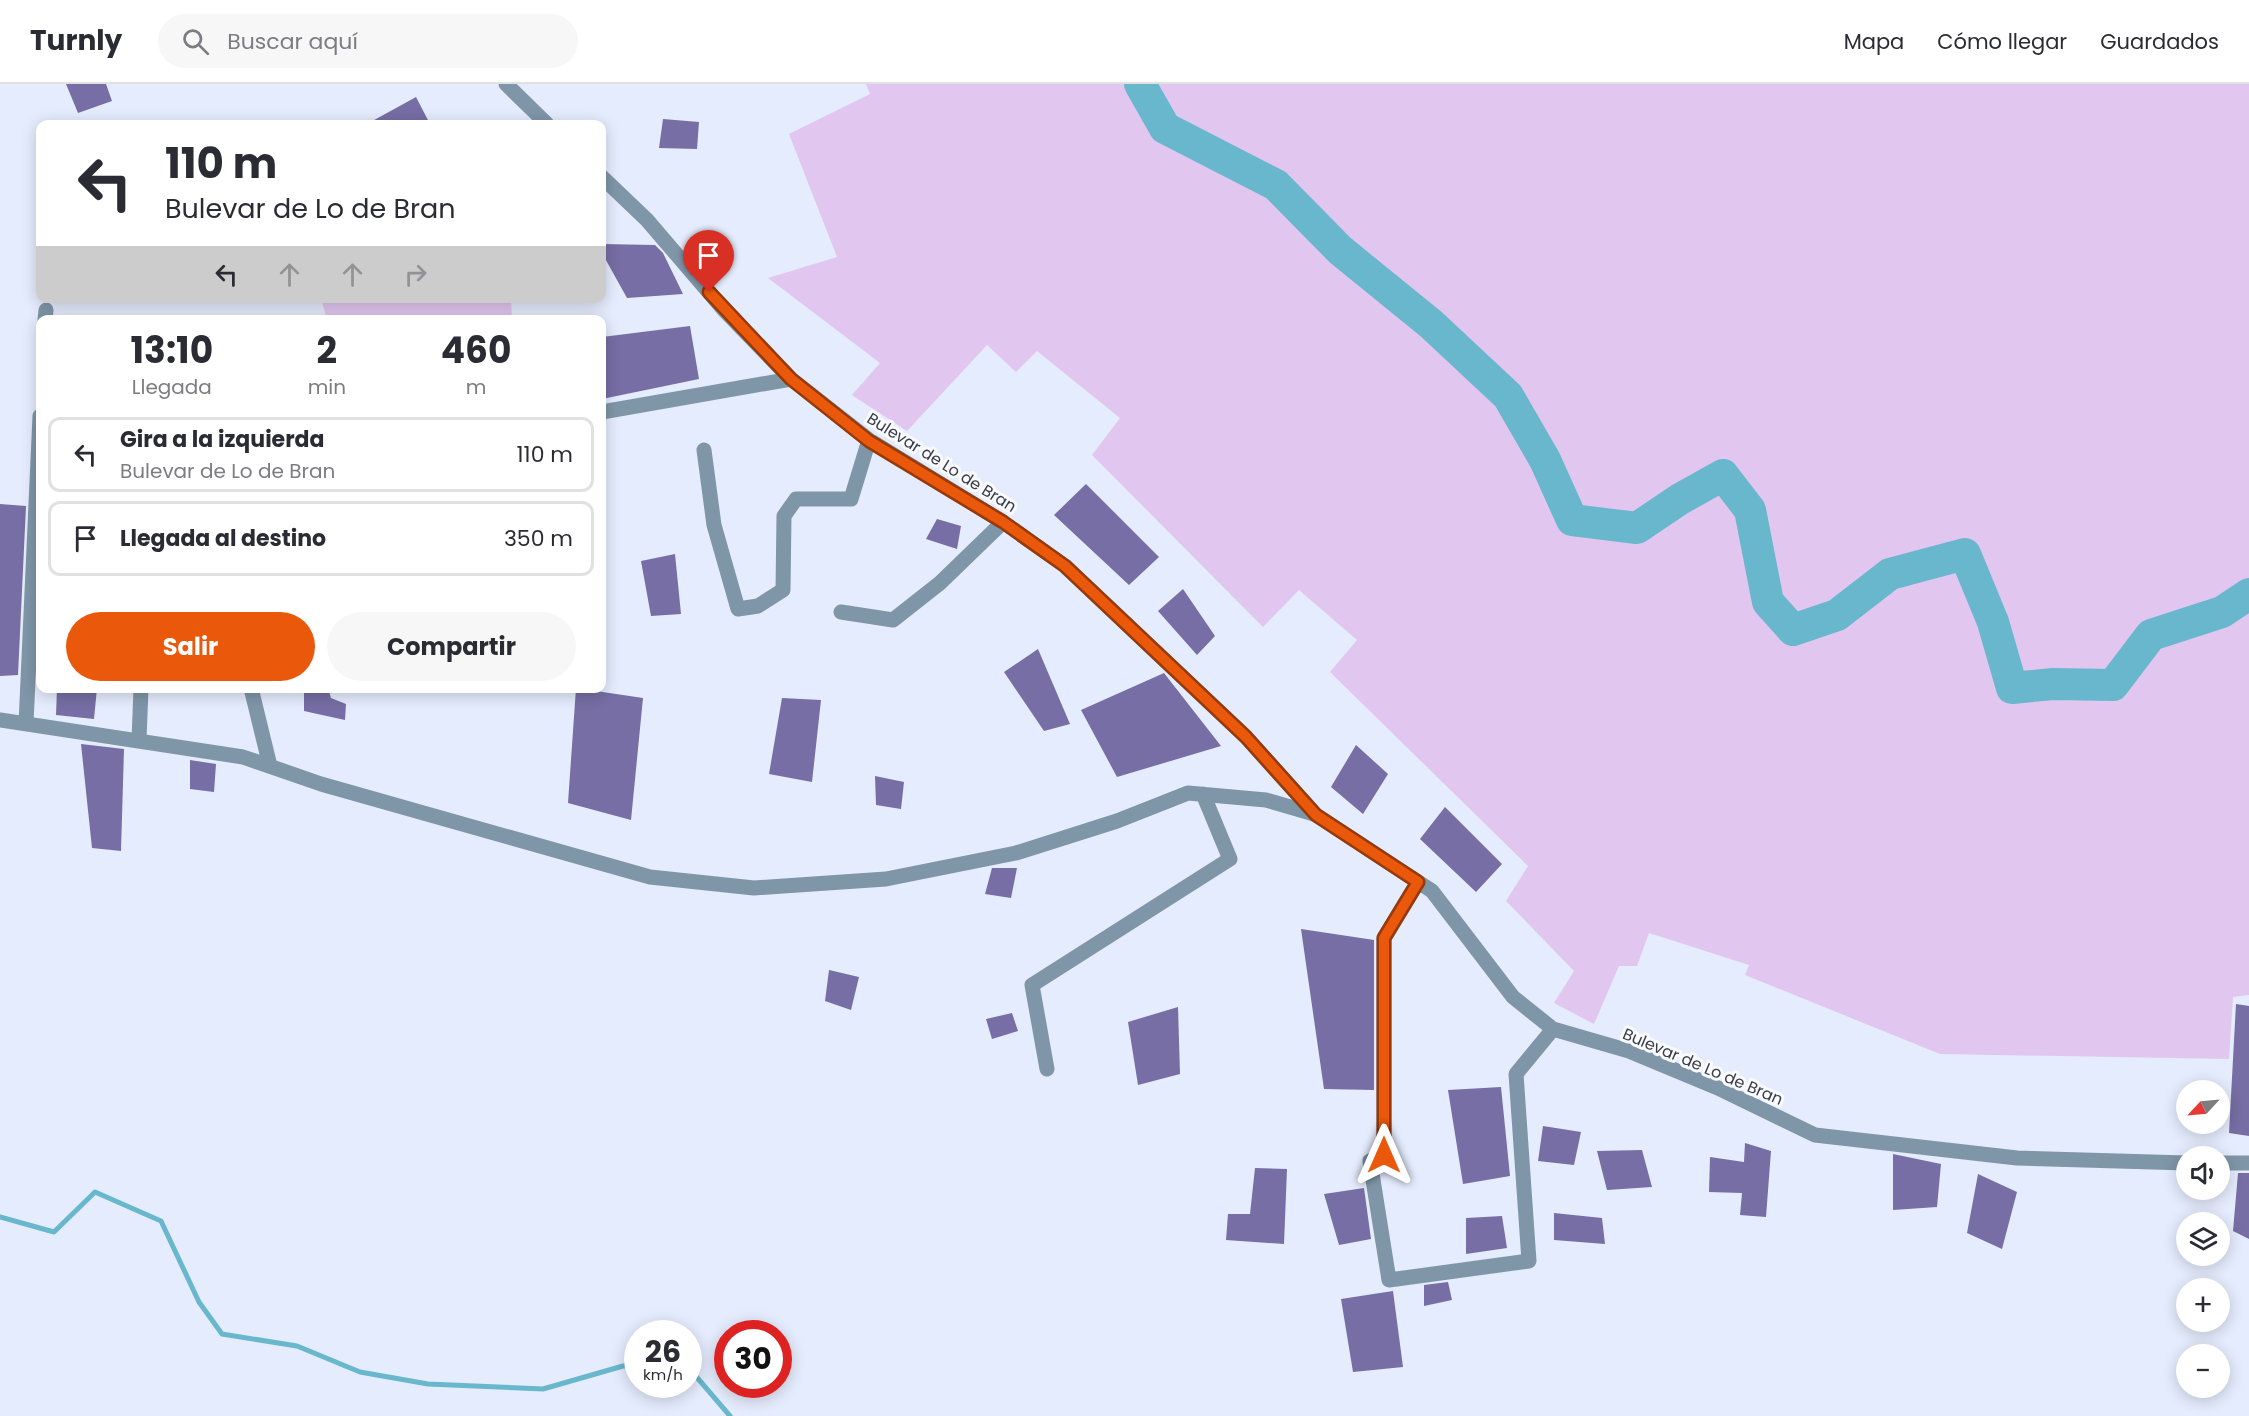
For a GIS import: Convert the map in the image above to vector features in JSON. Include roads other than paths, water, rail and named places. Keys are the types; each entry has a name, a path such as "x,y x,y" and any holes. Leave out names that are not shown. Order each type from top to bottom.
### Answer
{"street":[{"path":"506,84 543,120"},
{"name":"Bulevar de Lo de Bran","path":"606,181 647,220 725,311 791,379 869,441 1003,522 1065,566 1246,737 1316,815 1432,891 1513,997 1552,1029 1629,1051 1718,1089 1815,1135 2017,1158 2176,1162"},
{"path":"606,411 791,379"},
{"path":"704,450 714,525 738,609 758,606 783,590 784,516 795,500 851,499 869,441"},
{"path":"26,724 36,504"},
{"path":"841,612 893,620 940,583 1003,522"},
{"path":"139,740 141,693"},
{"path":"252,693 270,766"},
{"path":"0,720 243,757 321,784 650,877 754,888 886,879 1016,853 1117,821 1188,793 1266,800 1316,815"},
{"path":"1047,1068 1032,985 1230,859 1203,794"},
{"path":"1418,882 1384,938 1384,1155 1370,1161 1389,1280 1529,1261 1516,1074 1552,1029"},
{"path":"2230,1163 2249,1163"}],"waterway":[{"path":"1140,84 1165,128 1276,185 1340,250 1431,324 1508,396 1545,460 1572,520 1637,528 1680,499 1723,475 1750,510 1768,602 1793,630 1837,615 1890,574 1965,554 1993,622 2012,688 2053,684 2113,685 2151,635 2222,612 2249,594"},
{"path":"0,1217 54,1232 95,1192 161,1221 199,1302 222,1334 297,1346 360,1372 428,1384 543,1389 624,1366"},
{"path":"702,1383 730,1416"}]}
